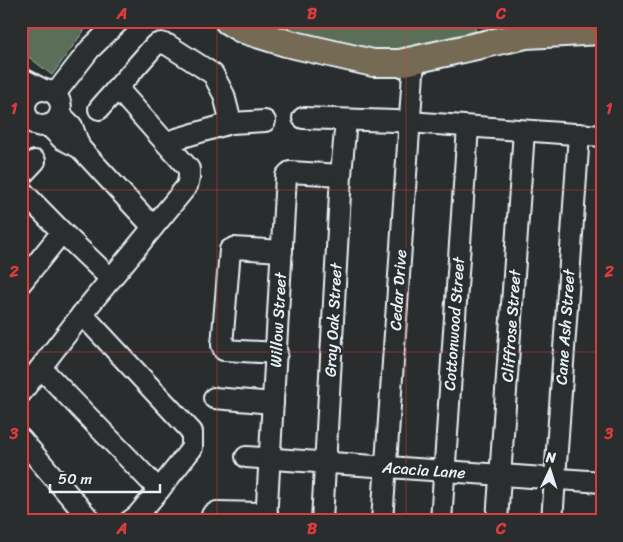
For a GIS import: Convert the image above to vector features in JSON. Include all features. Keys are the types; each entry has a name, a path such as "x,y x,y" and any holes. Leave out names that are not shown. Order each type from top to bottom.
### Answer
{"main road":[{"path":"228,21 241,29 286,43 373,63 400,63 526,34 602,31"}],"street":[{"path":"21,78 48,91 61,105 54,120 38,125 29,119 23,102 31,94 48,91 119,21"},
{"path":"99,109 155,45 161,44 168,45 213,74 224,95 231,123"},
{"name":"Cedar Drive","path":"382,521 414,59"},
{"path":"21,393 82,314 187,186 189,169 117,88"},
{"path":"303,118 410,122 602,136"},
{"path":"54,120 62,139 80,148 153,227"},
{"name":"Gray Oak Street","path":"322,521 341,175 346,120"},
{"path":"166,142 231,123 265,121"},
{"name":"Cottonwood Street","path":"441,521 468,127"},
{"name":"Cliffrose Street","path":"497,521 524,131"},
{"name":"Cane Ash Street","path":"552,521 579,134"},
{"path":"21,176 34,161"},
{"name":"Willow Street","path":"266,517 286,176 288,173 341,175"},
{"path":"21,190 111,279"},
{"path":"21,283 62,232"},
{"path":"276,353 224,350 222,345 230,250 234,248 282,251"},
{"path":"82,314 192,432 192,448 137,516 130,521"},
{"path":"41,368 159,490"},
{"path":"214,398 273,403"},
{"path":"21,439 91,521"},
{"name":"Acacia Lane","path":"246,457 602,482"},
{"path":"211,521 212,515 217,512 266,517"}],"green space":[{"path":"21,21 91,21 52,75 21,51"},
{"path":"266,21 474,21 476,34 375,57 289,33"}]}
